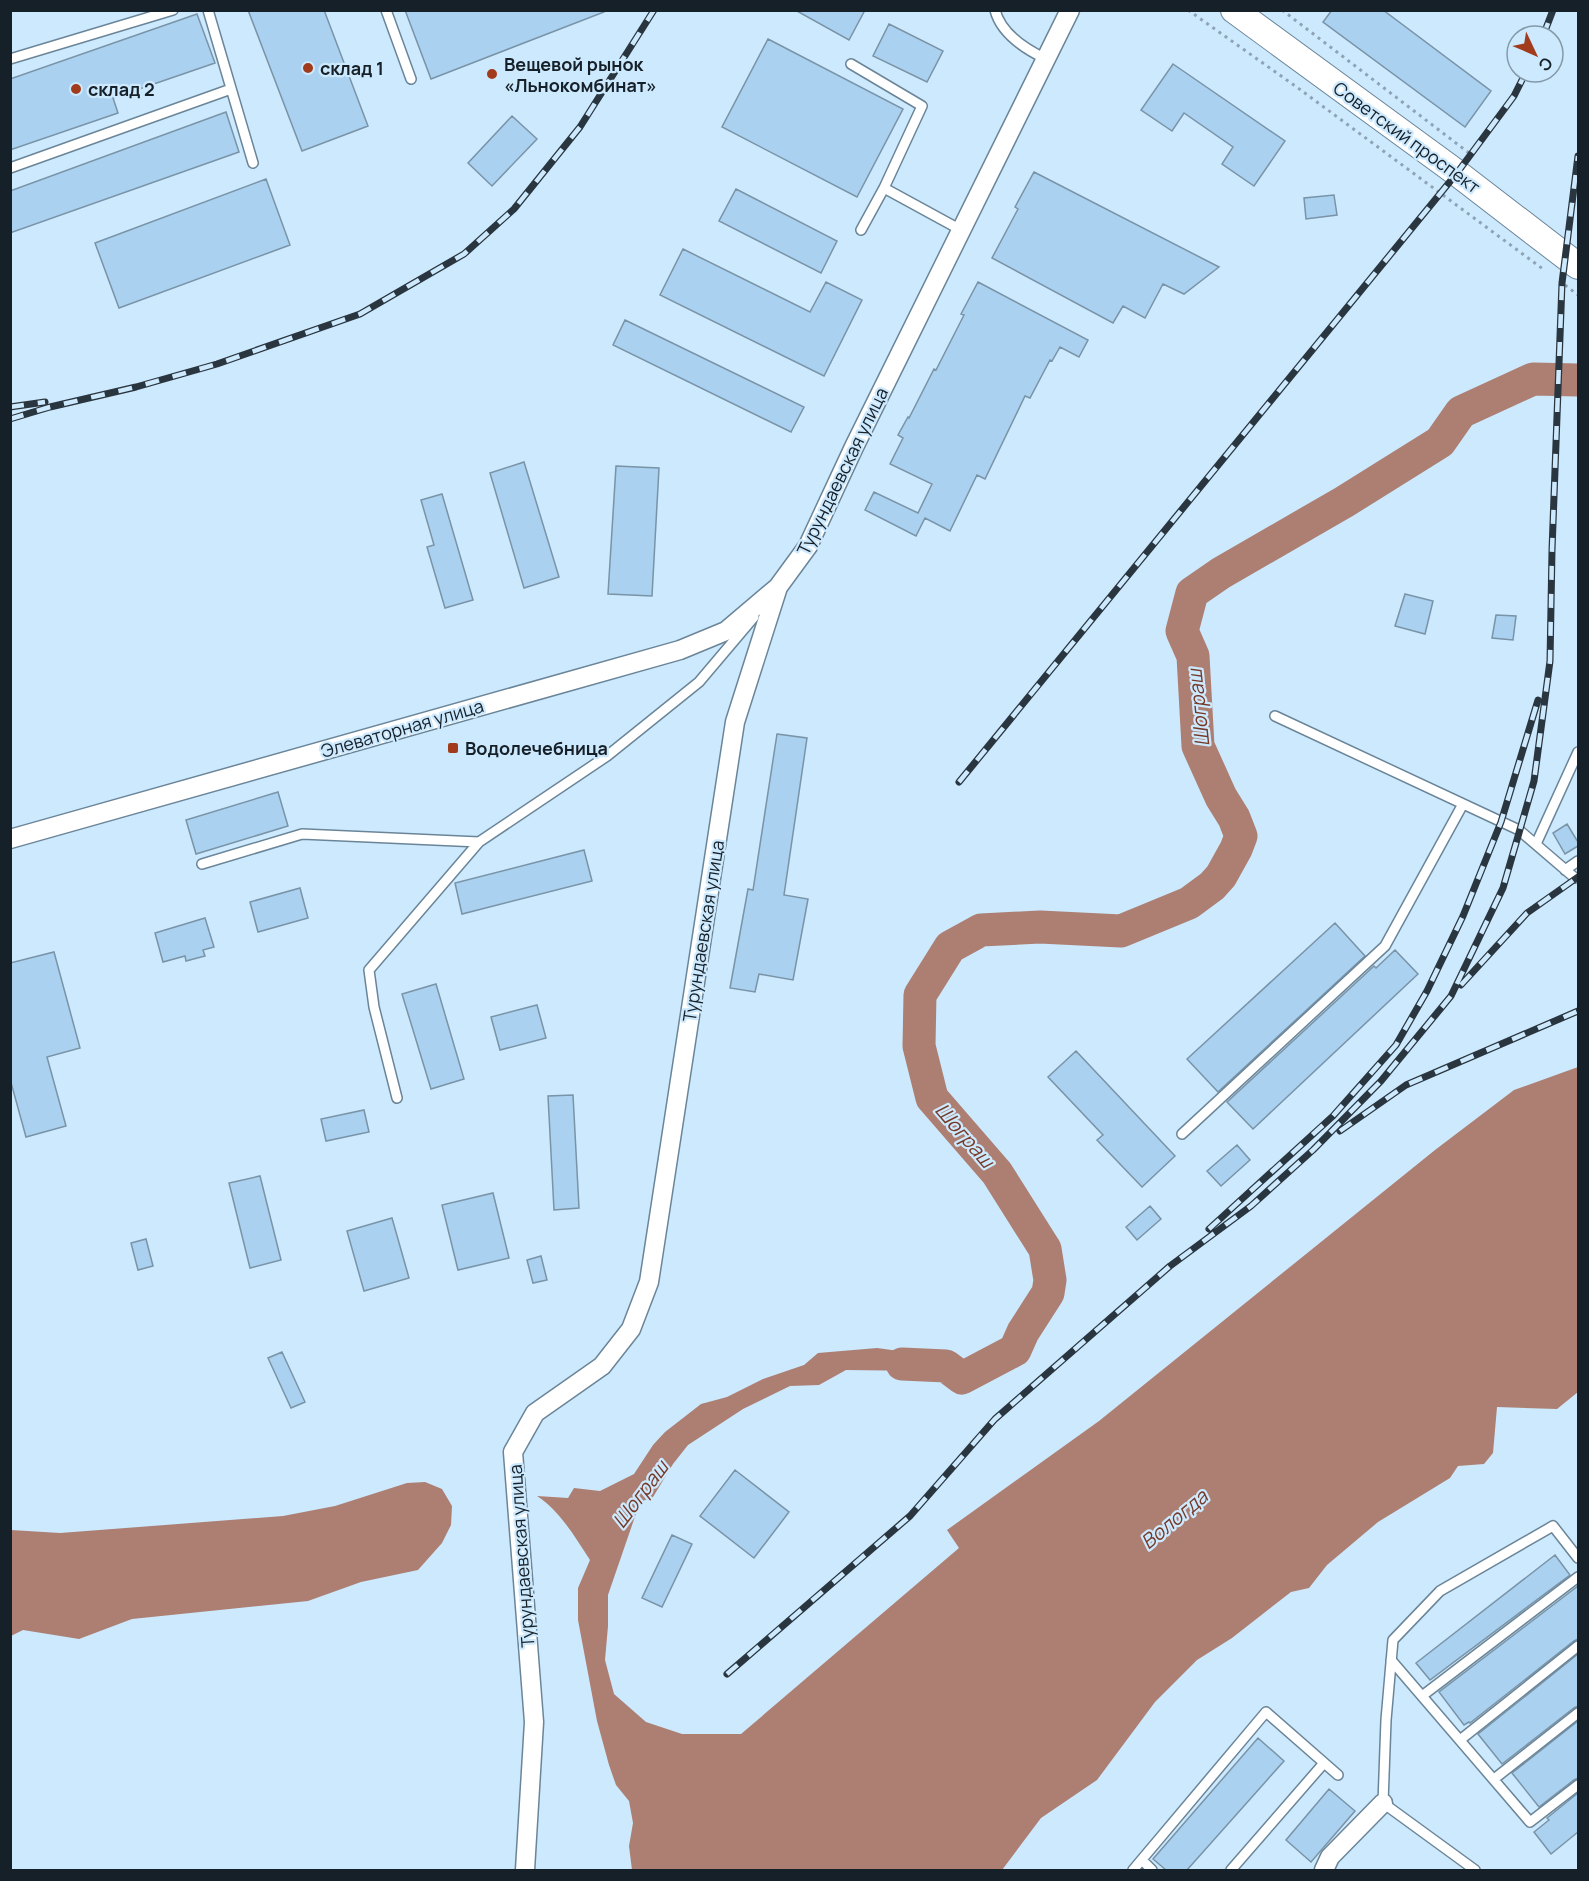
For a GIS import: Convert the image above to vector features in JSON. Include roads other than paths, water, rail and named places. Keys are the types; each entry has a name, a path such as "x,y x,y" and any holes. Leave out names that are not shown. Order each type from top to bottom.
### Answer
{"street":[{"name":"Турундаевская улица","path":"525,1870 534,1722 513,1452 535,1413 602,1366 631,1329 649,1282 735,723 778,588 808,546 854,447 1070,10"},
{"name":"Советский проспект","path":"1234,10 1457,173 1570,274"},
{"name":"Элеваторная улица","path":"10,839 680,650 726,631 778,588"},
{"path":"1324,1870 1330,1857 1383,1803"}],"lane":[{"path":"10,59 173,10"},
{"path":"208,10 253,163"},
{"path":"386,10 411,79"},
{"path":"995,10 997,19 1010,35 1032,52 1046,58"},
{"path":"850,64 922,106 884,188 861,230"},
{"path":"10,168 231,89"},
{"path":"884,188 961,230"},
{"path":"398,1098 374,1007 369,970 479,842 607,756 699,682 778,588"},
{"path":"1275,716 1520,830 1575,878"},
{"path":"1536,844 1578,752"},
{"path":"1182,1134 1385,946 1463,804"},
{"path":"202,864 302,834 479,842"},
{"path":"1565,870 1578,861"},
{"path":"1475,1870 1383,1803 1393,1640 1440,1591 1553,1526 1578,1558"},
{"path":"1422,1696 1578,1578"},
{"path":"1460,1740 1578,1646"},
{"path":"1391,1660 1530,1822 1578,1785"},
{"path":"1133,1870 1266,1712 1338,1775"},
{"path":"1494,1779 1578,1713"},
{"path":"1231,1870 1324,1763"},
{"path":"1142,1860 1152,1870"}],"water":[{"name":"Вологда","path":"1578,1067 1578,1392 1557,1409 1497,1407 1493,1453 1484,1464 1458,1466 1450,1478 1378,1522 1327,1565 1309,1588 1291,1592 1232,1638 1197,1660 1155,1702 1097,1780 1041,1818 1002,1870 632,1870 629,1846 633,1823 629,1801 616,1785 609,1765 597,1721 578,1620 578,1588 590,1560 560,1517 537,1496 568,1498 574,1488 600,1491 634,1474 653,1445 665,1432 701,1404 727,1397 763,1379 804,1365 818,1353 877,1348 921,1354 946,1366 924,1371 846,1370 819,1385 790,1386 743,1409 688,1445 673,1464 653,1497 640,1502 608,1595 605,1660 614,1694 646,1722 682,1734 741,1734 959,1548 947,1530 1099,1421 1435,1150 1514,1090"},
{"path":"425,1482 442,1489 452,1506 451,1525 442,1543 418,1570 361,1582 308,1601 132,1619 79,1639 23,1630 11,1636 11,1530 60,1533 283,1516 335,1506 407,1483"}],"waterway":[{"name":"Шограш","path":"902,1364 946,1366 962,1378 1015,1350 1023,1332 1048,1293 1050,1280 1045,1249 997,1173 932,1098 919,1046 920,995 950,947 981,930 1040,927 1121,931 1189,903 1212,886 1221,876 1241,836 1198,746 1193,656 1182,631 1192,593 1221,573 1344,502 1440,442 1461,412 1533,379 1578,380"}],"railway":[{"path":"10,419 217,364 360,314 464,254 514,209 580,127 654,10"},
{"path":"1548,24 1553,10"},
{"path":"959,782 1457,173 1514,96 1520,84"},
{"path":"727,1674 910,1516 995,1419 1170,1266 1251,1206 1313,1150 1381,1081 1451,996 1503,888 1534,781 1550,661 1562,283 1578,156"},
{"path":"10,407 45,402"},
{"path":"1209,1229 1333,1116 1396,1045 1427,991 1463,916 1501,822 1538,700"},
{"path":"1461,985 1527,913 1578,877"},
{"path":"1340,1131 1406,1085 1578,1011"}],"place":[{"name":"склад 1","path":"308,68"},
{"name":"Вещевой рынок «Льнокомбинат»","path":"492,74"},
{"name":"склад 2","path":"76,89"},
{"name":"Водолечебница","path":"453,748"}]}
